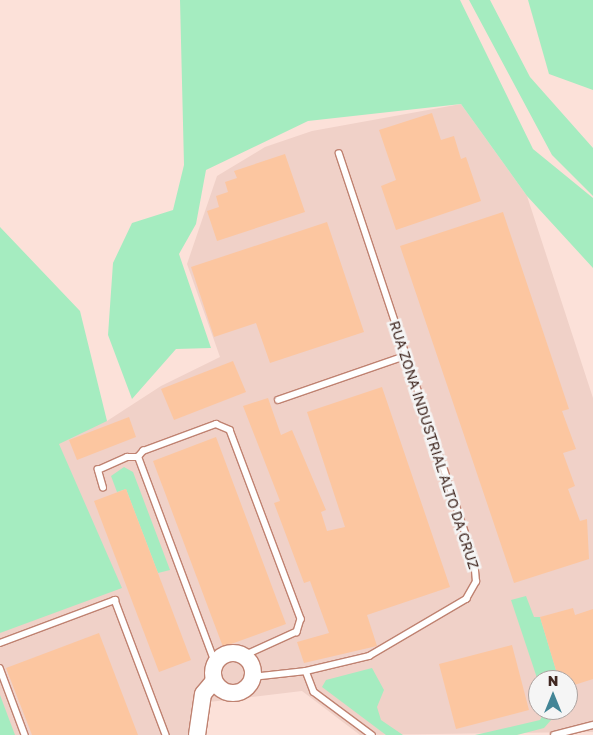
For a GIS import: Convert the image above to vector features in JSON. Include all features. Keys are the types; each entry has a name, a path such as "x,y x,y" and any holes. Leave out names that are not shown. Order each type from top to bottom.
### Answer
{"street":[{"path":"198,735 203,694 214,681 215,663 227,654 244,656 250,663 252,677 237,693 223,691 214,681"}],"lane":[{"name":"RUA ZONA INDUSTRIAL ALTO DA CRUZ","path":"252,677 306,671 383,649 466,599 476,582 474,560 339,154"},
{"path":"278,400 406,356"},
{"path":"138,458 143,451 216,424 230,430 301,619 297,632 244,656"},
{"path":"102,488 98,470 127,457 138,458"},
{"path":"138,458 215,663"},
{"path":"0,643 115,600 166,735"},
{"path":"0,668 25,735"},
{"path":"306,671 314,692 372,735"},
{"path":"554,735 593,725"}],"shaded area":[{"path":"461,104 527,196 593,398 593,732 360,735 302,691 192,704 190,735 0,735 0,403 107,421 161,386 220,357 187,264 217,176 265,147 312,131"}],"green space":[{"path":"180,0 460,0 533,149 593,198 593,268 527,196 461,104 308,121 206,170 196,224 179,254 211,348 176,349 132,399 108,335 113,263 132,223 173,210 184,165"},
{"path":"469,0 490,0 530,77 593,148 593,196 552,155"},
{"path":"528,0 593,0 593,90 549,74"},
{"path":"0,227 80,311 107,421 59,444 122,588 0,633"},
{"path":"124,467 133,472 170,570 158,573 126,489 117,492 111,476"},
{"path":"526,596 534,617 540,617 556,670 534,670 511,600"},
{"path":"372,668 384,690 377,707 381,720 403,735 386,735 322,687 326,680"},
{"path":"0,695 15,735 0,735"},
{"path":"540,720 551,720 544,728 517,735 475,735"}],"building":[{"path":"432,113 441,140 454,136 461,159 466,157 481,201 396,230 381,186 396,180 379,130"},
{"path":"285,154 305,212 217,241 207,211 219,207 216,196 228,192 225,182 237,178 234,171"},
{"path":"503,212 569,409 562,411 576,449 563,453 575,486 568,489 580,521 587,519 589,559 514,583 400,246"},
{"path":"327,222 364,332 270,363 256,323 214,337 191,267"},
{"path":"233,361 246,392 174,420 161,389"},
{"path":"382,387 450,587 367,615 377,646 304,663 297,642 329,633 310,581 304,583 274,503 280,501 243,406 268,398 281,435 292,430 326,510 321,512 327,531 345,527 307,412"},
{"path":"129,417 136,437 77,460 69,440"},
{"path":"216,437 286,624 223,647 153,461"},
{"path":"126,489 191,660 159,672 94,501"},
{"path":"573,608 575,615 593,609 593,679 578,684 578,670 556,670 540,617"},
{"path":"99,633 138,735 32,735 6,668"},
{"path":"512,645 528,710 456,729 439,664"}]}
